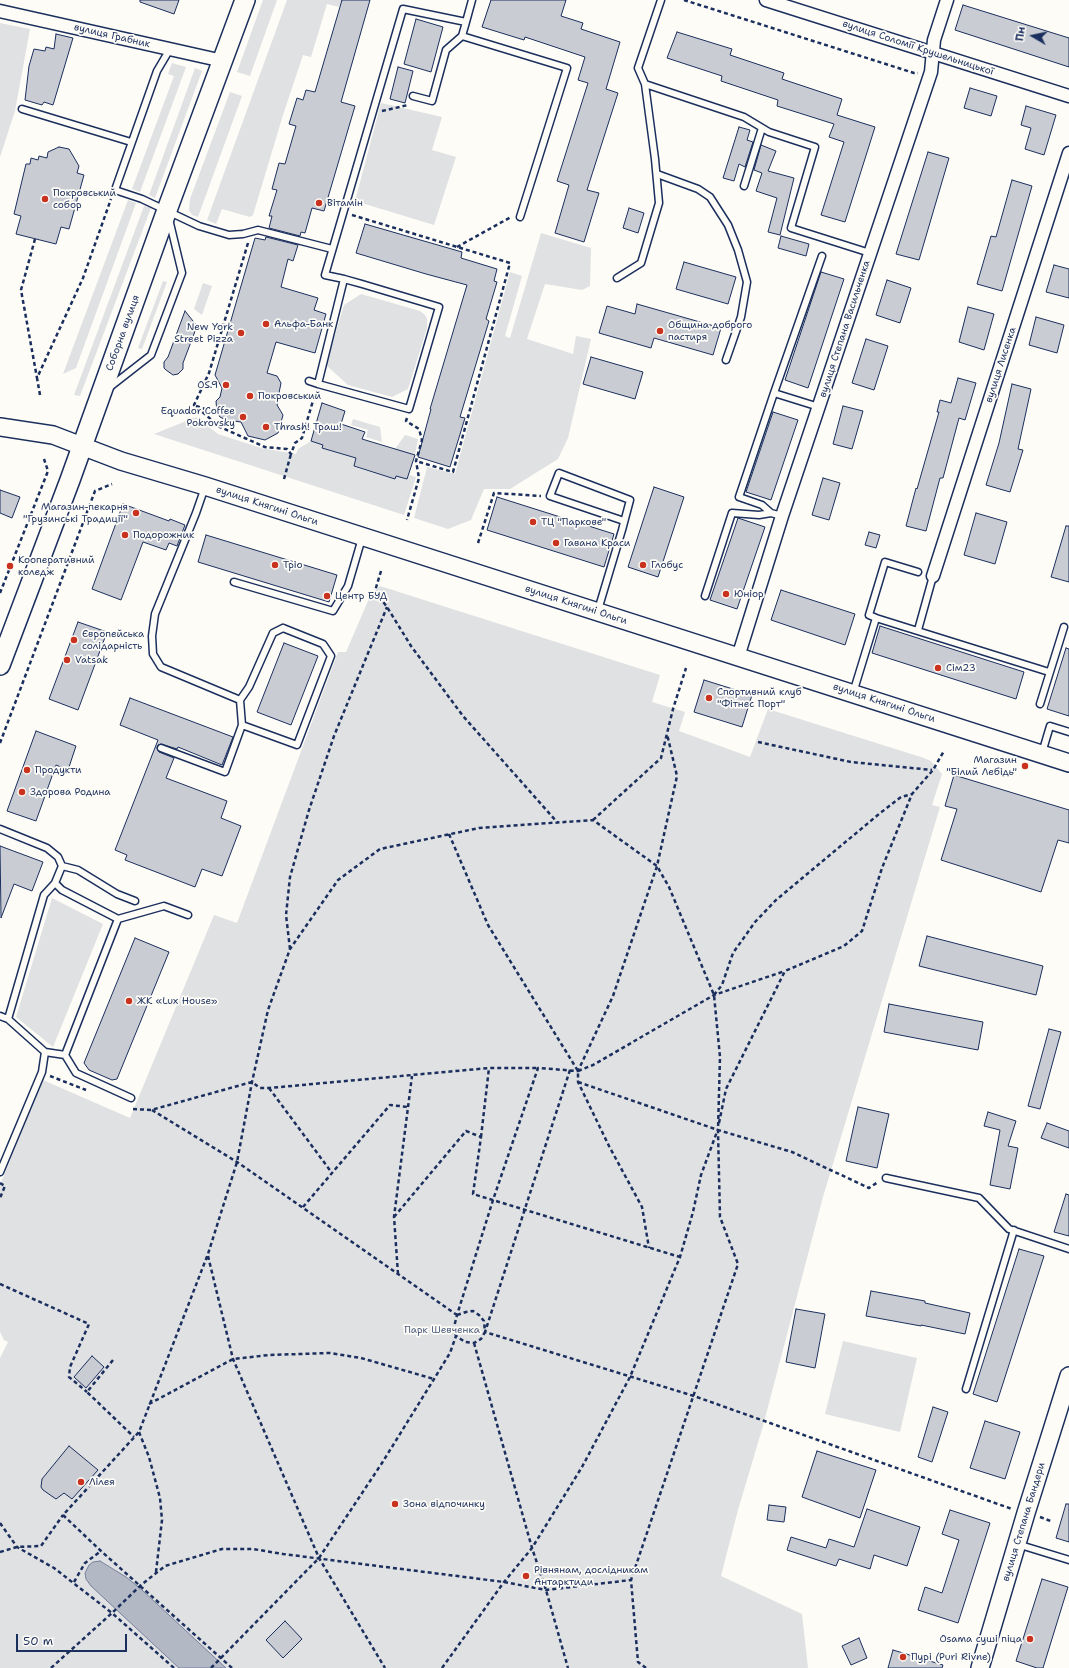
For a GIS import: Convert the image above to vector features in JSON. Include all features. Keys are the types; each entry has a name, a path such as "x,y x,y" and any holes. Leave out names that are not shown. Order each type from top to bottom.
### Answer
{"main road":[{"name":"Соборна вулиця","path":"0,665 82,446 245,0"}],"street":[{"name":"вулиця Соломії Крушельницької","path":"766,0 1069,96"},
{"name":"вулиця Степана Васильченка","path":"738,657 777,515 819,407 931,72 934,40 947,0"},
{"name":"вулиця Грабник","path":"0,11 223,61"},
{"name":"вулиця Лисенка","path":"933,576 1069,153"},
{"name":"вулиця Княгині Ольги","path":"0,427 53,435 121,461 362,536 1069,763"},
{"name":"вулиця Степана Бандери","path":"980,1668 1069,1376"}],"lane":[{"path":"413,96 432,101 446,50 462,36 472,0"},
{"path":"617,278 641,263 659,203 645,84 638,68 661,0"},
{"path":"309,381 409,408 439,307 325,275 403,9 466,22"},
{"path":"462,36 567,68 521,214"},
{"path":"170,49 156,70 115,190 167,210 199,226 229,235 258,230 332,249"},
{"path":"645,84 744,117 769,132 815,147 791,228 870,253"},
{"path":"22,109 131,142"},
{"path":"744,186 762,128"},
{"path":"656,174 698,189 710,197 728,225 738,250 748,282 741,317 726,360"},
{"path":"101,394 151,355 182,273 167,210"},
{"path":"777,515 762,505 739,497 822,256"},
{"path":"318,384 344,280"},
{"path":"774,393 819,407"},
{"path":"598,612 624,521 630,500 559,473 550,496 624,521"},
{"path":"205,486 155,614 152,636 153,654 161,667 240,700"},
{"path":"705,596 732,513 777,515"},
{"path":"234,582 333,611 348,586 362,536"},
{"path":"918,572 885,562 869,615 1049,672"},
{"path":"918,630 933,576"},
{"path":"853,693 876,618"},
{"path":"1040,704 1064,627"},
{"path":"161,748 225,772 242,725 240,700 249,687 273,632 283,628 299,633 323,644 331,656 297,745 242,725"},
{"path":"1041,754 1050,726 1069,732"},
{"path":"0,829 47,848 58,857 62,866 55,883 44,895 8,1019"},
{"path":"62,866 78,870 117,894 135,901"},
{"path":"55,883 62,890 118,919 164,906 188,915"},
{"path":"64,1055 118,919"},
{"path":"0,1016 8,1019 45,1052 64,1055 76,1073 131,1098"},
{"path":"0,1172 42,1072 45,1052"},
{"path":"886,1178 979,1198 1009,1229 1069,1249"},
{"path":"966,1389 1014,1230"},
{"path":"1017,1544 1069,1560"}],"path":[{"path":"684,0 914,73 931,72"},
{"path":"372,114 428,100"},
{"path":"37,378 83,278 115,190"},
{"path":"343,213 510,263 453,472 416,461"},
{"path":"457,247 521,214"},
{"path":"194,405 210,374 252,232"},
{"path":"35,239 20,290 40,396"},
{"path":"284,479 295,443 302,438 318,384"},
{"path":"194,405 217,413"},
{"path":"194,405 220,427 265,446 287,449 291,454"},
{"path":"407,520 420,478 416,461 422,440 419,430 406,421 409,408"},
{"path":"0,593 48,471 44,459"},
{"path":"0,743 95,491 112,484"},
{"path":"478,543 494,493 550,496"},
{"path":"381,571 375,591 387,607 411,646 463,716 557,822"},
{"path":"290,949 286,915 292,869 309,810 334,736 387,607"},
{"path":"593,820 661,758 686,668"},
{"path":"649,1248 642,1207 609,1146 578,1082 578,1071 613,996 657,866 677,776 667,734"},
{"path":"758,742 851,762 933,770"},
{"path":"252,1082 260,1088 269,1088 489,1068 538,1068 578,1071 593,1065 714,995 785,971 844,946 862,931 882,868 912,794 933,770 944,751"},
{"path":"714,995 722,985 733,954 754,922 776,900 879,814 901,797 912,794"},
{"path":"0,1552 17,1547 41,1546 63,1515 139,1432 208,1254 237,1162 252,1082 268,1010 290,949 338,880 380,849 479,828 593,820 657,866 669,887 714,995 720,1057 718,1130 720,1217 738,1264 631,1580 638,1662 646,1668"},
{"path":"449,834 488,925 578,1071"},
{"path":"442,1668 504,1582 532,1548 582,1467 630,1377 680,1257 693,1212 701,1175 718,1130 726,1089 785,971"},
{"path":"489,1068 473,1194 680,1257"},
{"path":"211,1668 319,1558 382,1462 450,1353 456,1336 454,1327 457,1316 538,1068"},
{"path":"456,1336 465,1342 474,1343 481,1338 485,1332 570,1070"},
{"path":"398,1274 394,1217 412,1076"},
{"path":"252,1082 151,1110 237,1162 457,1316"},
{"path":"578,1082 718,1130 792,1152 869,1188 886,1178"},
{"path":"269,1088 332,1172"},
{"path":"303,1207 390,1105 408,1107"},
{"path":"394,1217 466,1131 481,1137"},
{"path":"0,1183 5,1186 0,1198"},
{"path":"208,1254 233,1359 319,1558 385,1668"},
{"path":"0,1284 89,1324 70,1367 69,1377 134,1437"},
{"path":"457,1316 473,1311 484,1321 485,1332"},
{"path":"485,1332 694,1396 997,1505 1053,1522"},
{"path":"474,1343 532,1548 546,1590 568,1668"},
{"path":"149,1404 233,1359 269,1355 330,1353 360,1358 434,1379"},
{"path":"87,1392 113,1360"},
{"path":"139,1432 149,1457 160,1498 162,1520 156,1573"},
{"path":"63,1515 232,1668"},
{"path":"0,1522 17,1547 54,1568 74,1582 112,1613 174,1668"},
{"path":"51,1668 55,1667 141,1585 165,1566 222,1549 253,1549 504,1582 546,1590 631,1580"},
{"path":"74,1582 85,1563 101,1551"}],"green space":[{"path":"263,0 277,0 250,76 237,72"},
{"path":"287,0 342,0 339,7 327,4 311,57 303,55 253,215 250,217 222,209 216,224 207,220"},
{"path":"0,23 30,29 15,111 0,157"},
{"path":"172,63 186,67 140,192 132,189 174,76 168,74"},
{"path":"195,68 202,71 155,198 149,195"},
{"path":"230,92 242,96 198,217 192,215 189,210 190,199"},
{"path":"381,103 442,117 432,150 456,157 434,225 355,201"},
{"path":"128,200 136,203 76,368 63,374"},
{"path":"144,206 151,208 80,396 74,395"},
{"path":"541,233 591,248 590,286 582,290 545,284 527,339 573,354 576,336 591,339 568,438 558,459 510,489 484,489 471,520 448,529 414,518 427,467 455,474 510,272 522,276 505,336 510,338"},
{"path":"163,281 167,282 142,349 138,348"},
{"path":"203,283 212,286 202,315 194,309"},
{"path":"361,294 420,311 427,318 427,328 408,389 392,397 348,385 326,365 344,305"},
{"path":"196,417 218,434 261,448 296,454 298,449 311,441 323,445 322,448 356,458 354,467 395,479 396,476 407,479 409,475 416,477 404,515 154,434"},
{"path":"353,419 380,427 382,442 366,437 368,430 351,425"},
{"path":"405,435 418,439 415,455 395,449"},
{"name":"Парк Шевченка","path":"380,586 660,675 652,702 685,712 679,731 750,757 768,709 921,757 931,761 942,774 932,805 940,807 823,1197 763,1426 738,1510 721,1576 802,1614 808,1668 0,1668 0,1358 8,1342 4,1340 0,1332 0,1185 43,1080 130,1118 214,915 237,923 338,652 346,652 371,594"},
{"path":"52,898 103,924 53,1047 16,1017"},
{"path":"843,1341 917,1358 900,1432 825,1414"}],"shaded area":[{"path":"100,1561 126,1577 142,1590 226,1668 179,1668 91,1586 86,1579 85,1573 89,1565 93,1562"}],"building":[{"path":"140,0 179,0 174,14 140,2"},
{"path":"342,0 370,0 341,102 355,106 324,211 312,208 305,233 301,232 300,236 269,228 272,216 269,216 277,190 272,189 279,163 285,164 296,126 289,124 297,98 303,100 306,90 315,92"},
{"path":"491,0 566,0 561,16 583,23 581,29 620,42 606,89 618,93 587,190 599,193 584,242 555,233 569,185 557,181 588,83 578,80 585,57 525,37 524,40 482,27"},
{"path":"963,5 1069,38 1069,67 955,30"},
{"path":"416,19 443,27 431,72 404,64"},
{"path":"677,32 732,49 730,55 784,73 782,79 842,99 837,115 875,127 845,222 821,215 844,142 829,137 834,124 777,106 778,100 721,81 722,76 667,58"},
{"path":"56,34 73,38 53,105 44,102 42,105 25,100 29,66 34,49 45,51 46,47 54,49"},
{"path":"398,67 413,71 405,103 390,99"},
{"path":"970,88 997,96 991,116 964,108"},
{"path":"1026,106 1056,115 1044,155 1025,149 1031,128 1021,125"},
{"path":"739,127 750,130 747,140 753,142 745,167 739,164 734,181 723,178"},
{"path":"761,145 776,151 768,171 794,178 780,235 768,232 777,198 756,191 762,173 754,170"},
{"name":"Покровський собор","path":"59,147 69,149 79,166 77,173 84,175 69,229 61,227 56,244 16,234 21,216 14,214 26,164 30,164 31,158 38,160 39,156 47,158 48,152"},
{"path":"928,152 949,158 919,260 896,254"},
{"path":"1012,180 1032,186 1002,291 977,284 991,236 996,237"},
{"path":"629,208 644,213 638,233 623,228"},
{"path":"365,224 462,252 461,258 497,269 494,281 497,282 486,319 489,321 460,417 465,418 450,467 418,457 430,409 467,285 356,253"},
{"path":"781,236 809,244 806,256 778,248"},
{"path":"266,237 298,245 293,261 288,259 281,287 318,298 314,310 326,314 315,353 276,342 267,373 277,376 281,383 279,393 281,395 277,405 283,415 278,433 265,440 248,436 241,422 226,420 220,417 217,413 216,401 220,397 222,388 215,375 255,238 265,240"},
{"path":"684,262 736,277 728,304 676,289"},
{"path":"1054,265 1069,269 1069,298 1046,292"},
{"path":"821,272 844,279 808,388 785,380"},
{"path":"887,280 911,288 900,323 876,315"},
{"path":"637,304 721,328 713,355 654,338 651,348 599,333 607,306 635,314"},
{"path":"968,307 994,314 984,350 959,342"},
{"path":"185,311 197,326 183,363 183,369 178,374 173,375 164,368 164,362 168,357"},
{"path":"1036,317 1064,325 1057,353 1029,345"},
{"path":"866,339 888,346 874,390 852,383"},
{"path":"591,357 643,372 635,399 583,384"},
{"path":"958,378 976,383 965,420 959,418 943,478 940,478 926,531 906,526 939,412 937,412 940,400 951,403"},
{"path":"1012,384 1031,389 1018,449 1023,450 1010,492 986,485 999,443"},
{"path":"322,403 345,411 341,424 365,432 362,439 415,455 407,479 396,476 395,479 354,466 356,458 322,448 323,445 311,441"},
{"path":"843,406 863,411 852,449 833,444"},
{"path":"773,412 798,420 771,500 746,492"},
{"path":"823,478 840,483 829,520 812,515"},
{"path":"654,487 684,497 658,577 628,567"},
{"path":"0,490 20,497 12,518 0,513"},
{"path":"497,497 614,534 604,567 487,530"},
{"path":"123,504 169,521 170,519 185,525 177,546 169,543 166,550 143,542 121,600 92,589"},
{"path":"976,513 1007,522 995,564 964,555"},
{"path":"738,518 765,527 737,609 710,600"},
{"path":"1066,526 1069,526 1069,582 1051,577"},
{"path":"869,532 880,535 876,548 865,545"},
{"path":"206,535 337,575 329,602 198,562"},
{"path":"781,590 855,614 845,645 771,620"},
{"path":"78,622 107,632 78,710 49,699"},
{"path":"880,626 1024,672 1016,699 872,653"},
{"path":"284,643 318,656 291,725 257,712"},
{"path":"1066,648 1069,649 1069,716 1047,709"},
{"path":"704,680 752,695 742,727 694,712"},
{"path":"130,698 233,737 222,765 178,747 177,749 161,744 158,745 157,748 159,752 174,758 166,778 227,801 221,818 241,826 222,876 202,869 195,887 125,860 127,855 115,850 158,740 120,725"},
{"path":"36,731 76,746 68,770 56,765 36,821 7,811"},
{"path":"954,775 1069,810 1069,843 1058,840 1041,892 941,860 957,809 945,806"},
{"path":"0,846 43,862 32,891 14,884 1,918"},
{"path":"927,936 1043,966 1036,995 919,966"},
{"name":"ЖК «Lux House»","path":"135,938 169,952 117,1079 112,1080 89,1070 84,1063"},
{"path":"889,1004 983,1022 978,1050 884,1032"},
{"path":"1049,1029 1061,1032 1040,1109 1028,1106"},
{"path":"858,1107 889,1114 877,1168 846,1161"},
{"path":"988,1112 1016,1121 1008,1146 1018,1148 1010,1189 990,1185 1000,1130 984,1126"},
{"path":"1047,1123 1069,1131 1069,1148 1041,1138"},
{"path":"1066,1194 1069,1195 1069,1236 1054,1232"},
{"path":"1019,1249 1044,1256 997,1402 973,1394"},
{"path":"871,1291 925,1301 925,1303 970,1313 965,1334 866,1316"},
{"path":"796,1309 825,1314 815,1368 786,1362"},
{"path":"92,1356 104,1367 86,1388 74,1377"},
{"path":"933,1407 948,1412 932,1462 918,1457"},
{"path":"985,1421 1020,1432 1005,1479 970,1468"},
{"path":"69,1446 98,1470 72,1499 64,1493 56,1499 43,1490 41,1487 42,1479"},
{"path":"817,1451 876,1470 860,1518 802,1497"},
{"path":"1066,1504 1069,1504 1069,1542 1056,1538"},
{"path":"769,1505 786,1507 784,1522 767,1520"},
{"path":"867,1509 920,1527 907,1566 874,1555 870,1569 839,1559 836,1566 787,1550 791,1537 826,1548 829,1539 854,1547"},
{"path":"950,1510 990,1523 958,1623 918,1610 925,1587 942,1593 959,1540 942,1534"},
{"path":"1042,1579 1068,1587 1043,1668 1037,1668 1016,1661"},
{"path":"285,1621 302,1639 283,1658 266,1640"},
{"path":"859,1638 867,1658 851,1665 842,1646"},
{"name":"Пурі (Puri Rivne)","path":"893,1650 943,1665 942,1668 888,1668"}],"place":[{"name":"Покровський собор","path":"45,199"},
{"name":"Вітамін","path":"319,203"},
{"name":"Альфа-Банк","path":"266,324"},
{"name":"Община доброго пастиря","path":"660,331"},
{"name":"New York Street Pizza","path":"241,333"},
{"name":"OS.9","path":"226,385"},
{"name":"Покровський","path":"250,396"},
{"name":"Equador Coffee Pokrovsky","path":"243,417"},
{"name":"Thrash! Траш!","path":"266,427"},
{"name":"Магазин-пекарня \"Грузинські Традиції\"","path":"136,513"},
{"name":"ТЦ \"Паркове\"","path":"533,522"},
{"name":"Подорожник","path":"125,535"},
{"name":"Гавана Краси","path":"556,543"},
{"name":"Тріо","path":"275,565"},
{"name":"Глобус","path":"643,565"},
{"name":"Кооперативний коледж","path":"10,566"},
{"name":"Юніор","path":"726,594"},
{"name":"Центр БУД","path":"327,596"},
{"name":"Європейська солідарність","path":"74,640"},
{"name":"Vatsak","path":"67,660"},
{"name":"Сім23","path":"938,668"},
{"name":"Спортивний клуб \"Фітнес Порт\"","path":"709,698"},
{"name":"Магазин \"Білий Лебідь\"","path":"1025,766"},
{"name":"Продукти","path":"27,770"},
{"name":"Здорова Родина","path":"22,792"},
{"name":"ЖК «Lux House»","path":"129,1001"},
{"name":"Лілея","path":"81,1482"},
{"name":"Зона відпочинку","path":"395,1504"},
{"name":"Рівнянам, дослідникам Антарктиди","path":"526,1576"},
{"name":"Osama суші піца","path":"1030,1639"},
{"name":"Пурі (Puri Rivne)","path":"903,1657"}]}
